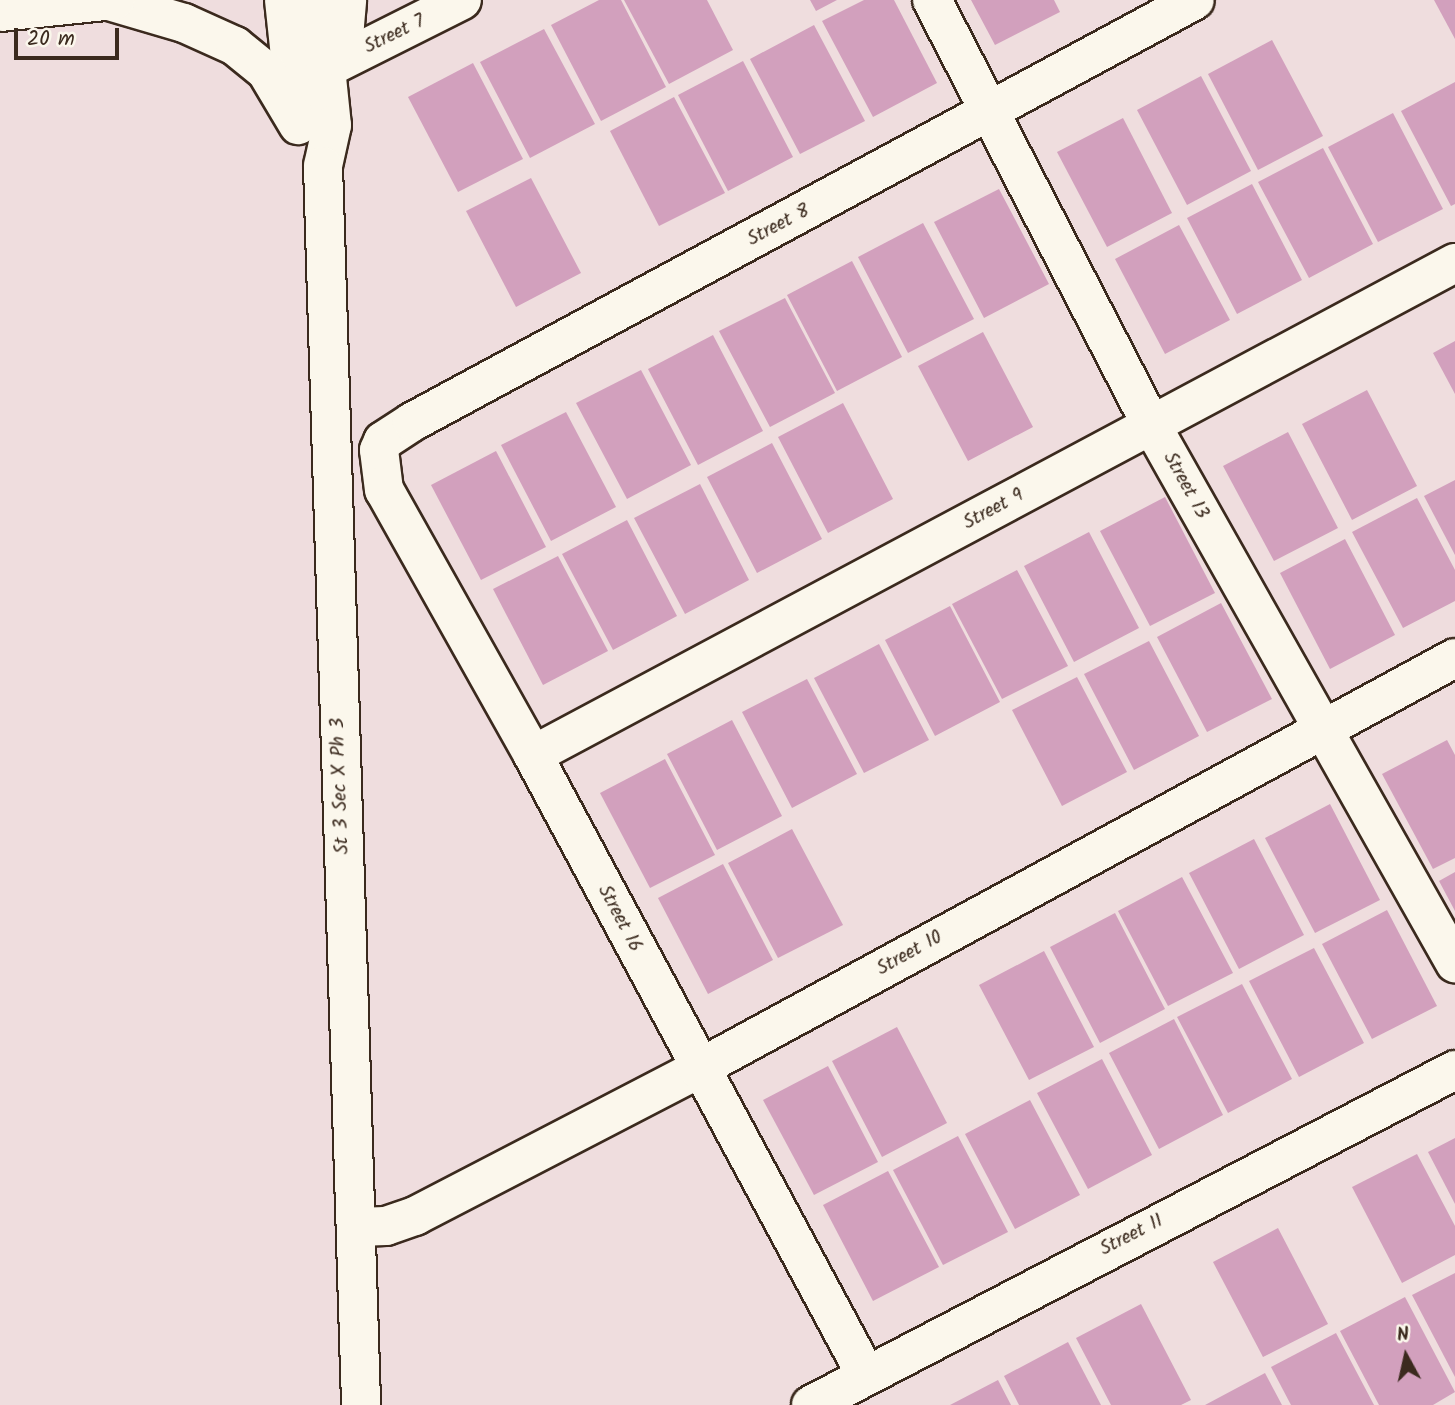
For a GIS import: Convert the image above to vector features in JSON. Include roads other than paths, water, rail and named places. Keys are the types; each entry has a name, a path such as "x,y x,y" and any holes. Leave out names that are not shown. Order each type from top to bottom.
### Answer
{"street":[{"path":"0,12 115,0"},
{"path":"284,0 298,125"},
{"name":"St 3 Sec X Ph 3","path":"319,0 332,125 323,166 330,466 361,1405"},
{"path":"327,64 345,25 348,0"},
{"name":"Street 7","path":"327,64 462,0"},
{"name":"Street 13","path":"932,0 1152,426 1321,730 1455,963"},
{"name":"Street 8","path":"377,463 383,441 412,422 989,114 1195,0"},
{"path":"109,1 184,23 235,46 266,71 323,166"},
{"name":"Street 9","path":"533,755 1455,263"},
{"path":"330,466 377,463"},
{"name":"Street 16","path":"377,463 396,512 533,755 698,1069 865,1373"},
{"name":"Street 10","path":"356,1227 386,1226 415,1216 698,1069 1455,658"},
{"name":"Street 11","path":"811,1405 865,1373 1455,1070"}]}
